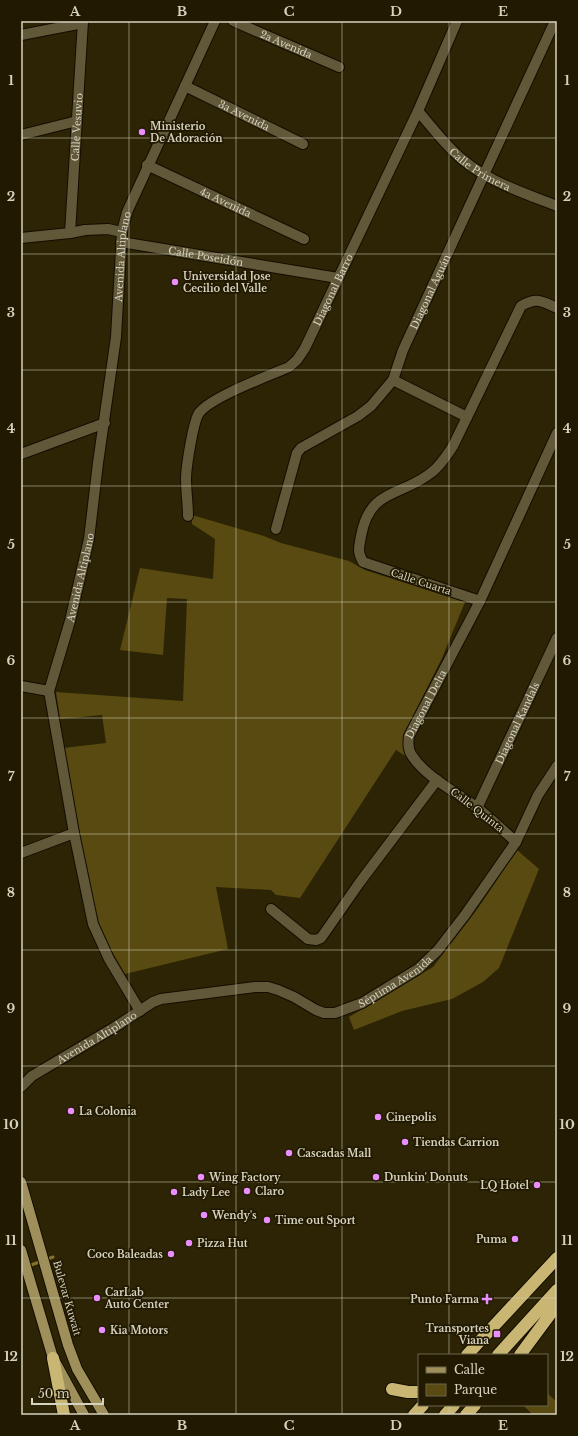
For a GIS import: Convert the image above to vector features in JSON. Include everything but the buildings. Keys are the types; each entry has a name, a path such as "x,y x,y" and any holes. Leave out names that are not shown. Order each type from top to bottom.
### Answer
{"highway":[{"path":"468,1354 557,1258"},
{"path":"499,1354 557,1290"},
{"path":"521,1354 557,1305"},
{"path":"53,1358 64,1415"},
{"path":"392,1389 418,1392"},
{"path":"414,1415 422,1406"},
{"path":"445,1415 453,1406"},
{"path":"466,1415 474,1406"}],"main road":[{"name":"Bulevar Kuwait","path":"21,1182 68,1345 77,1369 104,1415"},
{"path":"21,1250 53,1358 84,1415"}],"street":[{"name":"Avenida Altiplano","path":"21,1087 32,1076 140,1012 109,959 93,924 74,833 49,691 70,621 89,539 116,337 122,237 127,212 147,165 215,21"},
{"name":"2a Avenida","path":"233,21 339,67"},
{"name":"Diagonal Barro","path":"188,516 186,478 194,424 199,414 208,406 223,397 288,367 297,360 305,348 418,111 457,21"},
{"name":"Diagonal Aguán","path":"276,529 297,453 301,448 358,416 371,406 393,380 403,350 555,21"},
{"path":"21,35 83,22"},
{"name":"Calle Vesuvio","path":"70,233 83,22"},
{"name":"3a Avenida","path":"185,86 303,144"},
{"name":"Calle Primera","path":"418,111 453,151 483,175 557,206"},
{"path":"21,135 77,121"},
{"name":"4a Avenida","path":"147,165 304,239"},
{"name":"Calle Poseidón","path":"21,238 98,229 122,237 338,278"},
{"path":"393,380 467,417 521,306 531,300 541,301 557,308"},
{"name":"Calle Cuarta","path":"467,417 454,446 432,472 411,485 376,502 368,512 362,532 358,554 363,562 480,601"},
{"path":"21,454 104,423"},
{"name":"Diagonal Delta","path":"437,780 415,761 410,753 408,745 409,736 480,601 557,433"},
{"name":"Diagonal Kandals","path":"477,808 557,638"},
{"path":"21,686 49,691"},
{"name":"Séptima Avenida","path":"140,1012 153,1002 161,999 255,987 268,987 278,990 324,1013 335,1013 362,1003 418,970 428,961 466,915 516,842 538,795 557,766"},
{"path":"271,909 308,939 316,940 322,938 360,882 437,780"},
{"name":"Calle Quinta","path":"437,780 477,808 516,842"},
{"path":"21,852 74,833"},
{"name":"Avenida Altiplano","path":"21,1079 32,1076"}],"green space":[{"path":"192,515 264,536 281,543 349,561 365,570 465,602 442,658 404,734 403,746 407,757 396,750 300,898 276,895 271,890 216,887 228,949 125,974 100,931 95,914 63,748 106,743 102,715 60,719 56,692 183,701 187,599 167,598 163,655 120,650 140,568 213,579 215,539 192,524"},
{"path":"517,850 539,869 499,968 483,982 452,999 402,1011 354,1030 349,1017 433,967 478,908"},
{"path":"548,1394 557,1402 557,1415 533,1415 524,1406 548,1406"}],"waterway":[{"path":"21,1273 31,1265 53,1257"}],"place":[{"name":"Ministerio De Adoración","path":"142,132"},
{"name":"Universidad Jose Cecilio del Valle","path":"175,282"},
{"name":"La Colonia","path":"71,1111"},
{"name":"Cinepolis","path":"378,1117"},
{"name":"Tiendas Carrion","path":"405,1142"},
{"name":"Cascadas Mall","path":"289,1153"},
{"name":"Wing Factory","path":"201,1177"},
{"name":"Dunkin' Donuts","path":"376,1177"},
{"name":"LQ Hotel","path":"537,1185"},
{"name":"Claro","path":"247,1191"},
{"name":"Lady Lee","path":"174,1192"},
{"name":"Wendy's","path":"204,1215"},
{"name":"Time out Sport","path":"267,1220"},
{"name":"Puma","path":"515,1239"},
{"name":"Pizza Hut","path":"189,1243"},
{"name":"Coco Baleadas","path":"171,1254"},
{"name":"CarLab Auto Center","path":"97,1298"},
{"name":"Punto Farma","path":"487,1299"},
{"name":"Kia Motors","path":"102,1330"},
{"name":"Transportes Viana","path":"497,1334"}]}
